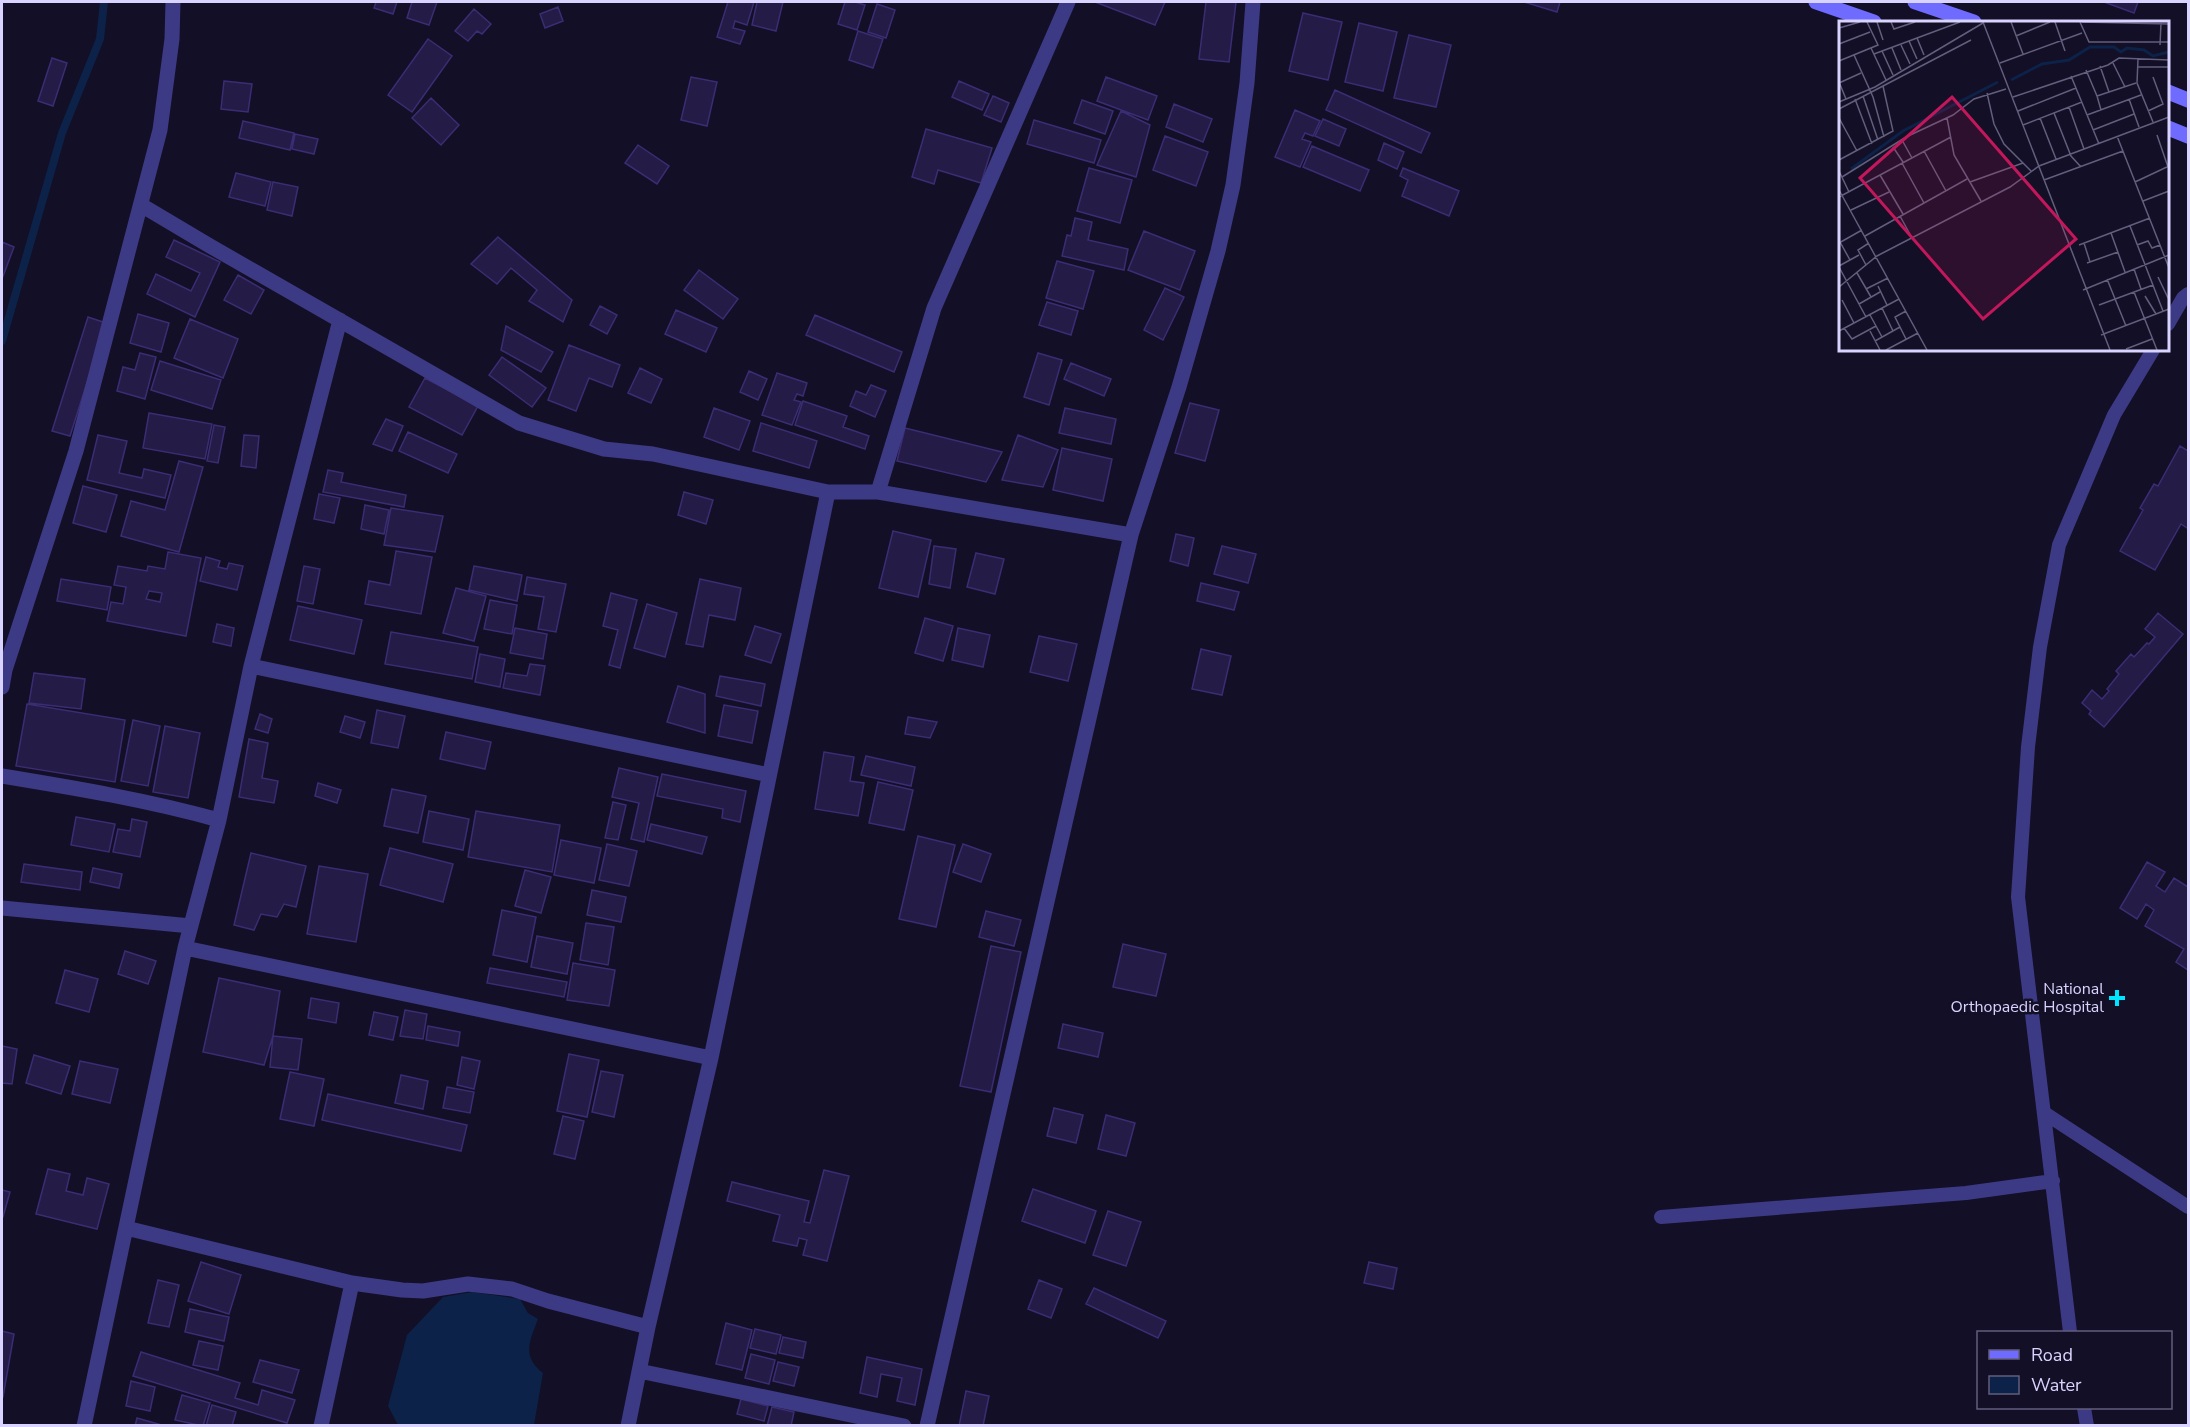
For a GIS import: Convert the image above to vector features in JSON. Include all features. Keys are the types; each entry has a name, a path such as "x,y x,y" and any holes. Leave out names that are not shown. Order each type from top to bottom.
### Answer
{"main road":[{"path":"1816,2 1871,21"},
{"path":"1915,2 1971,21"},
{"path":"2169,92 2188,100"},
{"path":"2169,128 2188,136"}],"street":[{"path":"2,687 5,670 76,451 141,205 162,120 172,39 173,2"},
{"path":"878,492 934,308 1068,2"},
{"path":"927,1425 1131,535 1179,387 1218,251 1234,173 1247,82 1253,2"},
{"path":"141,205 519,423 604,449 653,453 828,492 878,492 1131,535"},
{"path":"84,1425 190,926 219,820 251,666 340,320"},
{"path":"628,1425 648,1327 711,1059 828,492"},
{"path":"251,666 769,775"},
{"path":"2,776 101,792 219,820"},
{"path":"2,908 190,926"},
{"path":"185,948 711,1059"},
{"path":"126,1228 351,1283 423,1291 468,1284 512,1289 548,1301 648,1327"},
{"path":"321,1425 351,1283"},
{"path":"639,1371 904,1425"}],"lane":[{"path":"2169,322 2183,298 2188,294"},
{"path":"2070,1331 2046,1114 2018,897 2028,747 2040,647 2059,545 2114,415 2152,351"},
{"path":"2046,1114 2188,1207"},
{"path":"1661,1217 1966,1193 2053,1181"},
{"path":"2084,1409 2087,1425"}],"water":[{"path":"472,1292 520,1299 528,1313 538,1319 529,1348 532,1360 543,1373 534,1425 398,1425 388,1406 407,1335 443,1297"}],"building":[{"path":"376,2 397,2 393,14 374,8"},
{"path":"412,2 437,2 429,25 407,18"},
{"path":"728,2 754,2 747,25 735,21 733,28 745,31 740,44 717,37"},
{"path":"757,2 783,2 776,31 752,25"},
{"path":"845,2 865,5 857,30 838,24"},
{"path":"1095,2 1165,2 1155,25"},
{"path":"1206,2 1236,2 1229,62 1199,59"},
{"path":"1524,2 1560,2 1557,12"},
{"path":"2104,2 2138,2 2134,13"},
{"path":"877,4 895,10 886,38 868,32"},
{"path":"558,7 563,21 545,28 540,14"},
{"path":"474,9 491,24 482,34 477,31 468,41 455,31"},
{"path":"1303,13 1342,22 1328,80 1289,71"},
{"path":"1359,23 1397,32 1383,91 1345,82"},
{"path":"858,31 883,39 873,68 849,60"},
{"path":"1409,35 1451,45 1436,107 1394,98"},
{"path":"428,39 452,56 412,112 388,95"},
{"path":"52,58 67,63 53,106 38,101"},
{"path":"691,77 717,82 707,126 681,120"},
{"path":"1106,77 1157,96 1148,120 1097,101"},
{"path":"224,81 252,84 248,112 221,109"},
{"path":"959,81 989,94 982,110 952,97"},
{"path":"1335,90 1430,133 1421,153 1326,110"},
{"path":"993,96 1009,103 1001,122 984,115"},
{"path":"431,98 459,125 441,145 412,118"},
{"path":"1082,100 1113,111 1105,134 1074,123"},
{"path":"1174,104 1212,119 1203,142 1166,127"},
{"path":"1295,110 1320,121 1313,136 1305,133 1302,139 1311,142 1300,167 1275,157"},
{"path":"1121,111 1150,125 1136,177 1097,165"},
{"path":"1323,119 1346,129 1339,146 1315,136"},
{"path":"1034,120 1101,140 1094,163 1027,144"},
{"path":"243,121 294,133 290,150 239,138"},
{"path":"926,129 992,148 981,183 938,170 934,184 912,177"},
{"path":"295,134 318,139 314,154 292,149"},
{"path":"1165,136 1208,152 1196,186 1153,170"},
{"path":"1384,143 1404,152 1397,169 1378,160"},
{"path":"638,145 669,166 657,184 625,163"},
{"path":"1312,146 1369,170 1360,191 1303,167"},
{"path":"1089,168 1132,180 1120,223 1077,211"},
{"path":"1403,168 1459,191 1449,216 1402,196 1408,180 1400,176"},
{"path":"236,173 271,182 265,206 229,197"},
{"path":"273,182 298,187 292,216 267,210"},
{"path":"1075,218 1092,222 1088,240 1128,249 1124,270 1062,256 1067,235 1071,236"},
{"path":"1144,231 1195,251 1180,290 1128,270"},
{"path":"498,237 572,300 563,322 529,301 537,290 511,268 497,284 471,264"},
{"path":"174,240 220,262 195,317 147,294 156,274 191,291 200,273 166,257"},
{"path":"2,242 14,247 2,279"},
{"path":"1057,261 1094,271 1083,309 1046,298"},
{"path":"699,270 738,299 723,319 684,290"},
{"path":"238,275 264,290 251,314 224,300"},
{"path":"1165,288 1184,297 1163,340 1144,330"},
{"path":"1047,302 1078,311 1071,335 1039,325"},
{"path":"600,306 617,315 607,334 590,325"},
{"path":"676,310 717,328 706,352 665,334"},
{"path":"138,314 169,323 161,352 130,343"},
{"path":"815,315 902,352 894,372 806,335"},
{"path":"88,317 106,323 70,436 52,431"},
{"path":"190,319 238,339 223,378 174,358"},
{"path":"506,326 553,352 541,372 501,350"},
{"path":"569,345 620,365 612,387 589,378 576,411 548,400"},
{"path":"140,353 156,357 145,399 117,391 123,367 135,370"},
{"path":"1038,353 1062,360 1049,405 1024,397"},
{"path":"502,357 546,388 532,407 489,375"},
{"path":"160,361 221,380 212,409 151,390"},
{"path":"1071,363 1111,379 1104,396 1064,379"},
{"path":"640,368 662,379 651,403 628,393"},
{"path":"749,371 767,379 758,400 740,392"},
{"path":"777,373 807,383 803,396 797,394 794,400 801,402 792,425 762,415"},
{"path":"425,378 478,406 462,435 409,407"},
{"path":"871,385 886,391 875,417 850,406 856,391 866,395"},
{"path":"803,401 847,416 843,427 869,436 865,449 795,425"},
{"path":"1190,403 1219,410 1205,461 1175,453"},
{"path":"714,408 750,421 739,450 704,437"},
{"path":"1065,408 1116,419 1111,444 1059,433"},
{"path":"149,413 212,424 205,459 143,448"},
{"path":"386,419 403,426 392,451 373,444"},
{"path":"761,423 817,441 809,468 753,451"},
{"path":"214,425 225,427 218,463 207,461"},
{"path":"905,428 1002,452 986,482 897,461"},
{"path":"408,432 457,454 448,473 399,451"},
{"path":"98,435 127,441 119,473 142,478 144,469 171,475 165,498 87,480"},
{"path":"244,435 259,436 256,468 241,466"},
{"path":"1018,435 1058,450 1043,487 1002,480"},
{"path":"2180,446 2188,451 2188,526 2187,528 2181,524 2155,570 2120,551 2143,510 2140,508 2154,484 2158,486"},
{"path":"1062,448 1112,459 1103,501 1053,490"},
{"path":"179,461 203,467 179,552 121,536 131,501 165,510"},
{"path":"328,470 343,473 341,482 406,495 404,507 323,492"},
{"path":"83,486 117,495 106,532 73,523"},
{"path":"684,492 713,500 706,524 678,515"},
{"path":"319,494 340,498 334,523 314,519"},
{"path":"365,505 389,510 384,534 361,529"},
{"path":"391,508 443,516 435,552 384,545"},
{"path":"893,531 931,540 918,597 879,588"},
{"path":"1176,534 1194,538 1188,566 1170,561"},
{"path":"934,546 956,549 950,588 929,584"},
{"path":"1222,546 1256,554 1248,583 1214,574"},
{"path":"396,551 432,557 421,614 365,604 369,581 390,585"},
{"path":"168,552 201,558 186,636 107,621 111,602 123,604 126,587 114,585 118,566 147,571 148,566 165,569","holes":["149,591 162,593 160,602 146,599"]},
{"path":"976,553 1004,559 995,594 967,587"},
{"path":"206,557 220,561 218,567 227,569 229,563 243,566 237,590 200,581"},
{"path":"304,566 320,569 313,604 297,601"},
{"path":"474,566 522,575 517,601 469,590"},
{"path":"527,577 566,584 556,632 538,629 544,597 524,594"},
{"path":"61,579 111,587 107,610 57,601"},
{"path":"700,579 741,588 735,620 709,615 703,647 686,644"},
{"path":"1201,583 1239,592 1234,610 1197,601"},
{"path":"456,588 486,596 474,641 443,633"},
{"path":"611,593 637,600 620,668 609,665 618,630 603,626"},
{"path":"490,600 517,605 512,634 484,629"},
{"path":"647,604 677,613 665,657 634,648"},
{"path":"298,606 362,620 354,654 290,640"},
{"path":"2158,613 2183,634 2104,727 2089,714 2091,711 2082,703 2092,690 2102,699 2119,674 2116,671 2131,654 2134,657 2155,637 2145,629"},
{"path":"925,618 953,626 943,661 915,653"},
{"path":"217,624 234,628 231,646 213,642"},
{"path":"755,626 781,634 771,663 745,655"},
{"path":"515,628 547,634 543,659 510,653"},
{"path":"958,628 990,635 983,667 952,660"},
{"path":"391,632 478,647 472,679 385,664"},
{"path":"1039,636 1077,644 1068,681 1030,672"},
{"path":"1201,649 1231,656 1222,695 1192,689"},
{"path":"480,654 505,659 500,687 475,682"},
{"path":"530,664 545,666 540,695 503,688 506,673 527,676"},
{"path":"34,673 85,679 81,709 29,703"},
{"path":"720,676 765,684 761,706 716,696"},
{"path":"678,686 705,694 705,733 667,722"},
{"path":"27,704 125,720 115,782 16,766"},
{"path":"724,705 758,711 752,743 718,736"},
{"path":"377,710 405,716 398,748 371,743"},
{"path":"260,714 272,719 268,733 255,729"},
{"path":"345,716 365,722 360,738 340,732"},
{"path":"908,717 937,722 930,738 905,734"},
{"path":"133,720 160,726 148,786 121,781"},
{"path":"165,726 200,733 188,798 153,792"},
{"path":"446,732 491,742 485,769 440,759"},
{"path":"249,739 268,743 262,778 278,781 274,803 239,797"},
{"path":"824,752 854,757 850,781 864,783 858,816 815,809"},
{"path":"866,756 915,767 911,786 861,775"},
{"path":"619,768 658,777 644,842 631,839 639,803 612,797"},
{"path":"662,774 746,791 740,822 722,818 723,809 657,796"},
{"path":"878,782 913,790 904,830 869,823"},
{"path":"318,783 341,790 337,803 315,796"},
{"path":"392,789 426,796 418,833 384,826"},
{"path":"613,802 626,805 618,840 605,838"},
{"path":"429,811 469,819 463,850 423,842"},
{"path":"476,811 560,825 552,872 468,857"},
{"path":"76,817 115,824 109,852 71,845"},
{"path":"132,819 147,822 140,857 113,852 118,829 130,831"},
{"path":"651,824 707,837 702,854 647,840"},
{"path":"918,836 955,845 936,927 899,919"},
{"path":"561,840 601,848 594,883 554,875"},
{"path":"607,844 637,851 629,886 599,880"},
{"path":"963,844 991,854 981,882 953,872"},
{"path":"390,848 453,864 443,902 380,885"},
{"path":"251,853 306,866 296,907 284,904 277,917 261,914 254,930 234,925"},
{"path":"2147,862 2165,872 2156,886 2165,892 2174,878 2188,887 2188,970 2176,962 2184,949 2145,926 2154,910 2146,904 2137,919 2120,908"},
{"path":"24,864 82,872 80,890 21,882"},
{"path":"319,866 368,874 356,942 307,934"},
{"path":"93,868 122,874 119,888 90,882"},
{"path":"525,870 551,877 541,913 515,906"},
{"path":"592,890 626,897 621,922 587,915"},
{"path":"502,910 536,917 527,962 493,955"},
{"path":"986,911 1021,920 1014,946 979,937"},
{"path":"586,923 614,927 608,965 580,960"},
{"path":"537,936 573,943 567,974 531,967"},
{"path":"1123,944 1166,954 1156,996 1113,987"},
{"path":"991,946 1021,952 991,1092 960,1086"},
{"path":"125,951 156,961 148,984 118,974"},
{"path":"573,963 615,970 609,1006 567,1000"},
{"path":"490,968 567,982 564,997 487,983"},
{"path":"65,970 98,979 89,1012 56,1003"},
{"path":"219,978 280,991 273,1036 264,1065 203,1052"},
{"path":"311,998 339,1003 336,1023 308,1018"},
{"path":"405,1010 427,1014 423,1039 400,1036"},
{"path":"374,1012 398,1017 393,1040 369,1035"},
{"path":"1063,1024 1103,1033 1098,1057 1058,1048"},
{"path":"428,1026 460,1032 458,1046 426,1040"},
{"path":"273,1036 302,1039 298,1070 270,1067"},
{"path":"2,1046 17,1049 12,1084 2,1083"},
{"path":"569,1054 599,1060 587,1117 557,1111"},
{"path":"34,1055 70,1066 61,1094 26,1083"},
{"path":"462,1057 480,1061 474,1089 457,1085"},
{"path":"80,1061 118,1069 110,1103 72,1094"},
{"path":"601,1071 623,1075 614,1117 592,1112"},
{"path":"290,1072 324,1079 314,1126 280,1119"},
{"path":"401,1075 428,1081 423,1109 395,1103"},
{"path":"447,1087 474,1092 470,1113 443,1108"},
{"path":"328,1094 467,1125 461,1151 322,1120"},
{"path":"1054,1108 1083,1115 1076,1143 1047,1136"},
{"path":"1106,1115 1135,1123 1126,1156 1098,1149"},
{"path":"563,1116 584,1121 575,1159 554,1154"},
{"path":"48,1169 70,1174 66,1191 83,1195 87,1178 109,1184 97,1229 36,1214"},
{"path":"824,1170 849,1176 827,1261 803,1255 807,1240 799,1238 797,1246 773,1241 780,1215 727,1201 732,1182 809,1201 804,1222 810,1223"},
{"path":"1033,1189 1096,1211 1085,1243 1022,1221"},
{"path":"2,1190 10,1192 3,1217 2,1217"},
{"path":"1108,1211 1141,1222 1126,1266 1093,1255"},
{"path":"201,1262 241,1275 229,1314 188,1301"},
{"path":"1369,1262 1397,1268 1393,1289 1364,1283"},
{"path":"158,1280 179,1285 169,1327 148,1323"},
{"path":"1039,1280 1062,1289 1051,1318 1028,1309"},
{"path":"1094,1288 1166,1321 1158,1338 1086,1304"},
{"path":"190,1309 229,1317 224,1341 185,1332"},
{"path":"726,1323 752,1330 742,1370 716,1364"},
{"path":"755,1329 781,1335 776,1354 750,1348"},
{"path":"2,1331 14,1334 3,1397 2,1397"},
{"path":"783,1337 806,1342 803,1358 779,1353"},
{"path":"199,1341 223,1346 218,1370 193,1365"},
{"path":"141,1352 240,1383 235,1398 258,1405 262,1390 295,1400 287,1423 133,1376"},
{"path":"751,1354 775,1360 769,1384 745,1378"},
{"path":"867,1357 922,1369 915,1405 897,1401 902,1378 881,1374 877,1397 860,1393"},
{"path":"260,1360 299,1370 292,1393 253,1382"},
{"path":"778,1362 799,1367 794,1386 773,1381"},
{"path":"131,1381 155,1387 150,1411 126,1406"},
{"path":"966,1391 989,1396 983,1426 959,1426"},
{"path":"182,1395 210,1403 203,1426 175,1420"},
{"path":"741,1399 768,1406 764,1421 737,1414"},
{"path":"212,1405 236,1412 232,1426 206,1426"},
{"path":"772,1407 794,1412 791,1426 767,1426"},
{"path":"137,1418 165,1426 135,1426"}],"waterway":[{"path":"2,341 62,133 100,39 104,2"}],"place":[{"name":"National Orthopaedic Hospital","path":"2117,998"}]}
